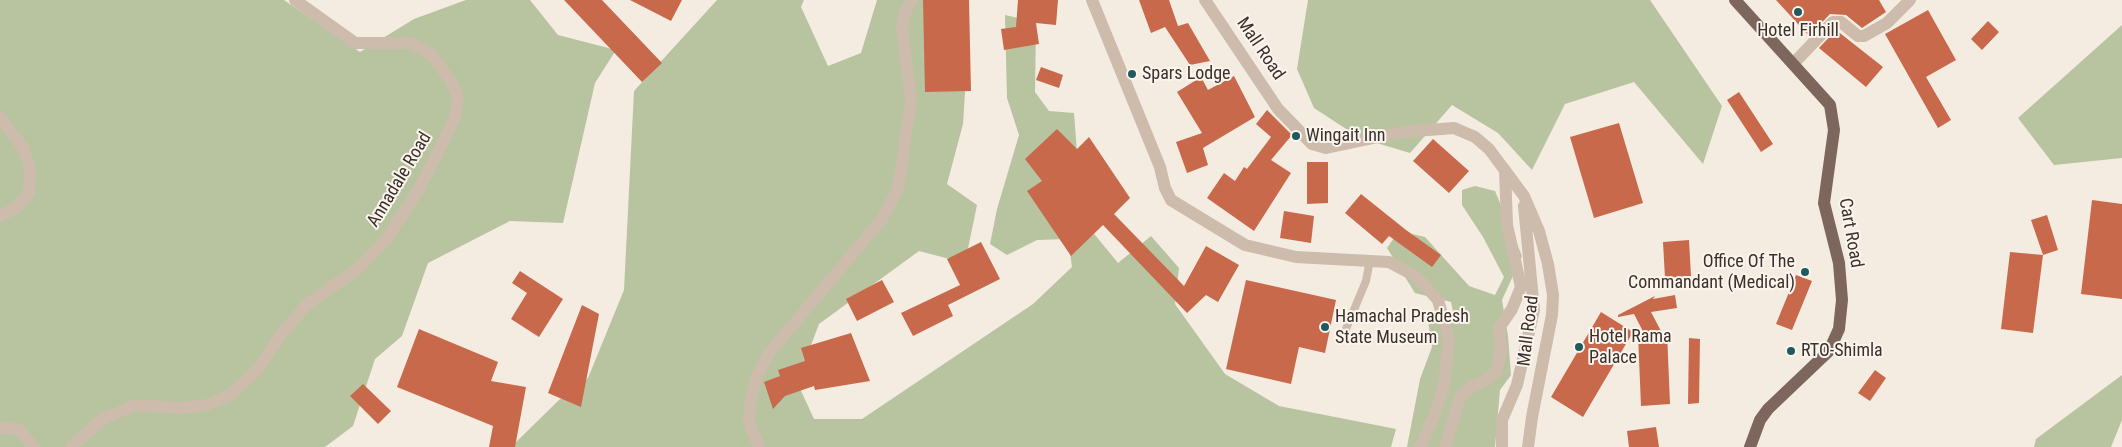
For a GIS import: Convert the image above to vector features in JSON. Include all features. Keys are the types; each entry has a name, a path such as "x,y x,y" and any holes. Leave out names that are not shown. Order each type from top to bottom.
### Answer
{"main road":[{"name":"Cart Road","path":"1735,0 1826,98 1832,112 1834,130 1824,203 1839,263 1842,300 1839,329 1829,351 1768,409 1760,420 1750,447"}],"street":[{"name":"Annadale Road","path":"71,447 102,419 136,405 180,408 206,405 229,396 259,368 280,336 307,304 358,269 388,237 419,189 441,146 455,117 458,97 451,81 431,54 411,43 355,43 295,0"},
{"path":"759,447 749,423 750,404 757,376 769,353 882,219 898,189 911,100 902,29 904,14 912,0"},
{"path":"1092,0 1160,168 1165,188 1171,200 1245,244 1296,257 1389,262 1417,277 1438,300 1449,339 1444,386 1434,416 1420,447"},
{"name":"Mall Road","path":"1205,0 1278,109 1312,144 1326,148 1402,132 1454,128 1475,137 1489,149 1524,196 1539,231 1548,264 1553,296 1552,315 1528,447"},
{"path":"1793,64 1833,22 1841,22 1858,36 1864,36 1887,23 1910,0"},
{"path":"0,116 24,149 30,170 29,192 16,208 0,216"},
{"path":"1445,447 1460,397 1469,388 1486,380 1497,371 1501,348 1499,328 1512,309 1520,287 1507,225 1505,170"},
{"path":"1502,447 1502,420 1518,385 1534,310 1524,196"},
{"path":"0,428 18,429 34,447"}],"lane":[{"path":"1343,336 1366,281 1370,260"}],"green space":[{"path":"0,0 284,0 360,52 414,19 466,0 530,0 558,35 616,50 595,83 563,223 510,221 428,263 402,336 375,359 353,426 325,447 0,447"},
{"path":"717,0 804,0 801,7 828,66 861,53 877,0 939,0 967,62 963,124 947,184 977,205 965,263 919,251 819,324 797,382 814,419 862,419 1033,304 1072,267 1068,239 1037,240 1007,255 990,244 997,209 1019,135 1007,98 1005,15 1036,22 1035,92 1049,111 1074,113 1077,152 1073,208 1118,263 1151,236 1179,268 1175,304 1225,374 1279,406 1396,429 1391,447 511,447 559,400 588,378 624,290 634,91"},
{"path":"1308,0 1650,0 1722,106 1703,164 1634,82 1565,104 1532,170 1498,133 1452,105 1410,153 1360,138 1314,108 1297,69"},
{"path":"2122,25 2122,158 2054,165 2018,118"},
{"path":"1475,186 1495,191 1522,256 1502,300 1508,336 1511,375 1500,390 1495,447 1407,447 1420,379 1432,347 1428,321 1453,311 1451,302 1415,293 1387,248 1399,231 1425,237 1469,286 1495,295 1504,277 1483,237 1462,205 1462,190"},
{"path":"2122,375 2122,420 2111,447 2034,447 2036,439"}],"building":[{"path":"564,0 602,0 662,63 642,82"},
{"path":"630,0 682,0 671,21"},
{"path":"923,0 969,0 971,91 925,92"},
{"path":"1018,0 1058,0 1056,25 1036,23 1039,44 1004,50 1001,29 1016,27"},
{"path":"1139,0 1169,0 1178,26 1188,23 1210,61 1190,65 1165,27 1151,33"},
{"path":"1776,0 1879,0 1886,12 1862,28 1846,15 1830,14 1809,36"},
{"path":"1928,10 1956,60 1926,77 1951,120 1938,128 1885,34"},
{"path":"1988,21 1999,32 1982,50 1971,39"},
{"path":"1836,30 1883,67 1866,87 1819,48"},
{"path":"1041,67 1063,75 1059,88 1036,80"},
{"path":"1234,76 1255,117 1203,148 1208,165 1187,173 1176,142 1202,133 1177,92 1201,77 1208,90"},
{"path":"1739,92 1773,144 1761,152 1727,100"},
{"path":"1267,110 1292,135 1271,160 1291,173 1254,231 1207,198 1224,173 1235,181 1244,167 1247,169 1271,137 1256,124"},
{"path":"1619,123 1643,203 1594,218 1570,137"},
{"path":"1057,129 1077,149 1089,137 1130,198 1114,214 1184,286 1206,246 1239,265 1218,302 1206,295 1187,313 1103,225 1071,256 1027,191 1042,181 1025,159"},
{"path":"1433,139 1469,171 1449,193 1413,161"},
{"path":"1307,162 1328,162 1328,203 1307,204"},
{"path":"1361,194 1441,255 1432,267 1389,236 1382,244 1345,213"},
{"path":"2092,200 2122,204 2122,299 2081,294"},
{"path":"1284,211 1314,216 1311,243 1280,238"},
{"path":"2047,215 2058,250 2043,255 2031,220"},
{"path":"1689,240 1691,276 1665,278 1663,242"},
{"path":"981,242 1000,279 948,305 953,316 913,336 901,313 960,285 947,259"},
{"path":"2010,252 2043,255 2033,333 2001,329"},
{"path":"520,271 563,299 539,337 511,319 527,293 512,283"},
{"path":"1796,275 1812,281 1792,330 1776,324"},
{"path":"882,280 894,302 857,321 846,299"},
{"path":"1246,280 1336,300 1325,353 1299,347 1291,384 1226,369"},
{"path":"1675,295 1677,308 1651,312 1662,333 1667,332 1670,404 1641,406 1638,334 1648,341 1634,314 1618,317 1618,315 1655,296 1653,299"},
{"path":"582,305 599,314 581,407 548,393"},
{"path":"1601,312 1633,332 1583,417 1551,397"},
{"path":"419,329 498,362 491,381 526,387 515,447 489,447 493,426 397,387"},
{"path":"851,333 870,381 815,390 814,386 785,396 773,409 764,382 780,376 778,370 805,361 801,348"},
{"path":"1689,338 1700,339 1699,403 1688,404"},
{"path":"1875,370 1886,378 1870,401 1858,393"},
{"path":"363,384 391,411 378,424 350,396"},
{"path":"1656,427 1659,447 1629,447 1627,431"}],"place":[{"name":"Hotel Firhill","path":"1798,12"},
{"name":"Spars Lodge","path":"1132,74"},
{"name":"Wingait Inn","path":"1296,136"},
{"name":"Office Of The Commandant (Medical)","path":"1805,272"},
{"name":"Hamachal Pradesh State Museum","path":"1325,327"},
{"name":"Hotel Rama Palace","path":"1579,347"},
{"name":"RTO-Shimla","path":"1791,351"}]}
